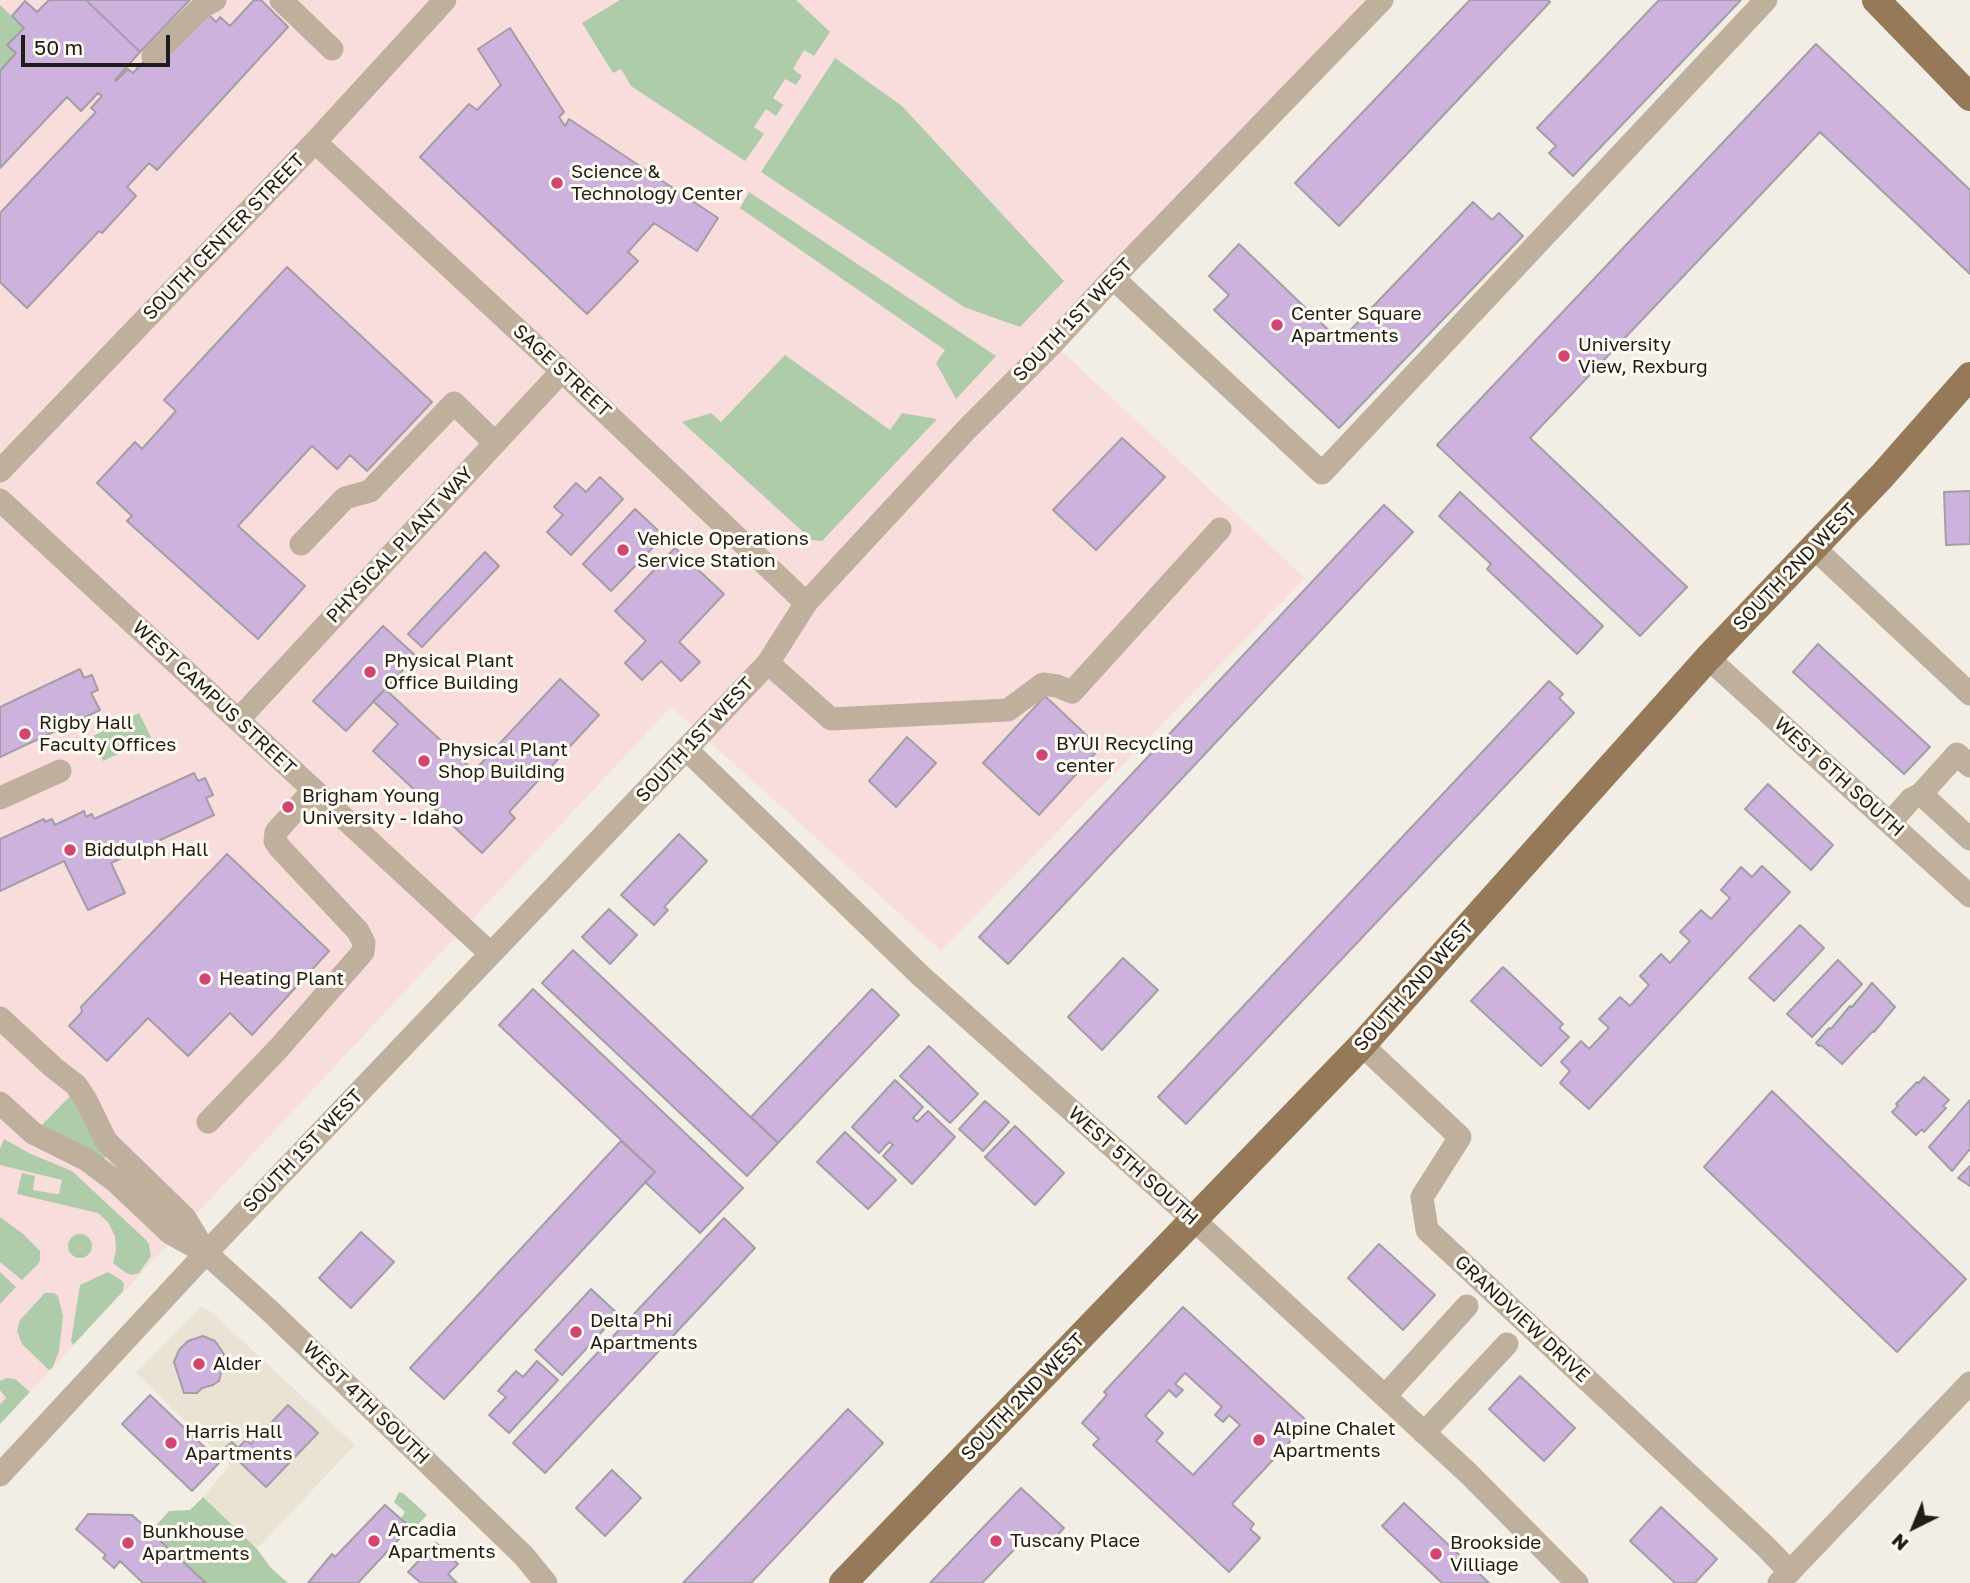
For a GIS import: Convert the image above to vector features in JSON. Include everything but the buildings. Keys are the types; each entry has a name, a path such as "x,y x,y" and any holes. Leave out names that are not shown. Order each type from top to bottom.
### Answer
{"main road":[{"path":"1876,0 1970,97"},
{"name":"SOUTH 2ND WEST","path":"843,1583 1362,1045 1708,658 1882,476 1970,376"}],"street":[{"path":"153,55 202,7 215,0"},
{"path":"281,0 332,49"},
{"name":"SOUTH CENTER STREET","path":"0,471 315,142 445,0"},
{"name":"SOUTH 1ST WEST","path":"0,1475 206,1253 768,663 806,603 967,429 1382,0"},
{"path":"1113,278 1322,473 1766,0"},
{"name":"SAGE STREET","path":"315,142 562,371 806,603"},
{"name":"PHYSICAL PLANT WAY","path":"238,720 562,371"},
{"path":"302,544 345,498 370,491 454,402 495,443"},
{"name":"WEST CAMPUS STREET","path":"0,500 491,953"},
{"path":"768,663 831,719 1008,710 1044,684 1072,692 1220,528"},
{"path":"1813,547 1970,694"},
{"name":"WEST 6TH SOUTH","path":"1708,658 1970,896"},
{"name":"WEST 5TH SOUTH","path":"687,750 921,976 1194,1220 1468,1473 1577,1583"},
{"path":"1890,823 1911,799 1922,794 1957,754 1970,766"},
{"path":"0,798 60,771"},
{"path":"208,1122 278,1049 363,952 364,943 358,931 275,841 276,832 313,790"},
{"path":"1922,794 1970,839"},
{"path":"0,1018 54,1069 76,1085 106,1141 185,1218 206,1253"},
{"name":"GRANDVIEW DRIVE","path":"1362,1045 1460,1137 1422,1197 1427,1230 1766,1547 1784,1578"},
{"path":"0,1103 33,1133 87,1160 115,1181 170,1233 206,1253"},
{"name":"WEST 4TH SOUTH","path":"206,1253 326,1364 524,1556 546,1583"},
{"path":"1385,1396 1467,1306"},
{"path":"1424,1433 1507,1344"},
{"path":"1784,1578 1970,1383"},
{"name":"WEST 4TH SOUTH","path":"524,1556 564,1583"}],"shaded area":[{"name":"Brigham Young University - Idaho","path":"0,0 1385,0 1053,343 1305,578 941,951 671,707 0,1424"},
{"path":"201,1307 210,1311 355,1445 257,1549 203,1497 230,1465 136,1373"}],"green space":[{"path":"620,0 796,0 830,32 814,56 804,50 793,69 802,76 796,85 785,79 773,98 783,105 776,116 766,109 754,127 764,134 745,161 631,86 621,69 613,73 582,23"},
{"path":"0,5 24,28 7,45 16,53 0,71"},
{"path":"835,58 902,106 1064,281 1020,327 964,307 761,172"},
{"path":"749,192 996,356 956,399 936,363 945,350 740,208"},
{"path":"785,355 890,430 902,413 937,419 822,541 812,540 682,422 711,413 721,422"},
{"path":"139,713 152,739 103,761 91,737"},
{"path":"72,1094 107,1155 103,1160 39,1128"},
{"path":"4,1139 72,1171 146,1240 151,1256 139,1273 126,1273 113,1263 115,1236 108,1222 98,1213 17,1194 22,1173 35,1176 33,1190 59,1194 62,1180 0,1165 0,1149"},
{"path":"0,1217 40,1251 38,1264 22,1280 0,1262"},
{"path":"80,1234 91,1241 92,1246 85,1257 80,1258 69,1251 68,1246 75,1235"},
{"path":"0,1272 16,1287 0,1304"},
{"path":"108,1272 121,1280 124,1284 123,1291 73,1345 71,1341 80,1285"},
{"path":"45,1293 58,1296 63,1316 59,1351 53,1367 49,1370 22,1344 17,1331 20,1320"},
{"path":"15,1379 30,1392 0,1424 0,1404 6,1398 0,1390 0,1381"},
{"path":"399,1492 427,1515 413,1530 401,1518 405,1512 394,1502"},
{"path":"203,1497 288,1583 206,1583 150,1532 169,1511 190,1510"}],"place":[{"name":"Science & Technology Center","path":"557,183"},
{"name":"Center Square Apartments","path":"1277,325"},
{"name":"University View, Rexburg","path":"1564,356"},
{"name":"Vehicle Operations Service Station","path":"623,550"},
{"name":"Physical Plant Office Building","path":"370,672"},
{"name":"Rigby Hall Faculty Offices","path":"25,734"},
{"name":"BYUI Recycling center","path":"1042,755"},
{"name":"Physical Plant Shop Building","path":"424,761"},
{"name":"Brigham Young University - Idaho","path":"288,807"},
{"name":"Biddulph Hall","path":"70,850"},
{"name":"Heating Plant","path":"205,979"},
{"name":"Delta Phi Apartments","path":"576,1332"},
{"name":"Alder","path":"199,1364"},
{"name":"Alpine Chalet Apartments","path":"1259,1440"},
{"name":"Harris Hall Apartments","path":"171,1443"},
{"name":"Arcadia Apartments","path":"374,1541"},
{"name":"Tuscany Place","path":"996,1541"},
{"name":"Bunkhouse Apartments","path":"128,1543"},
{"name":"Brookside Villiage","path":"1436,1554"}]}
